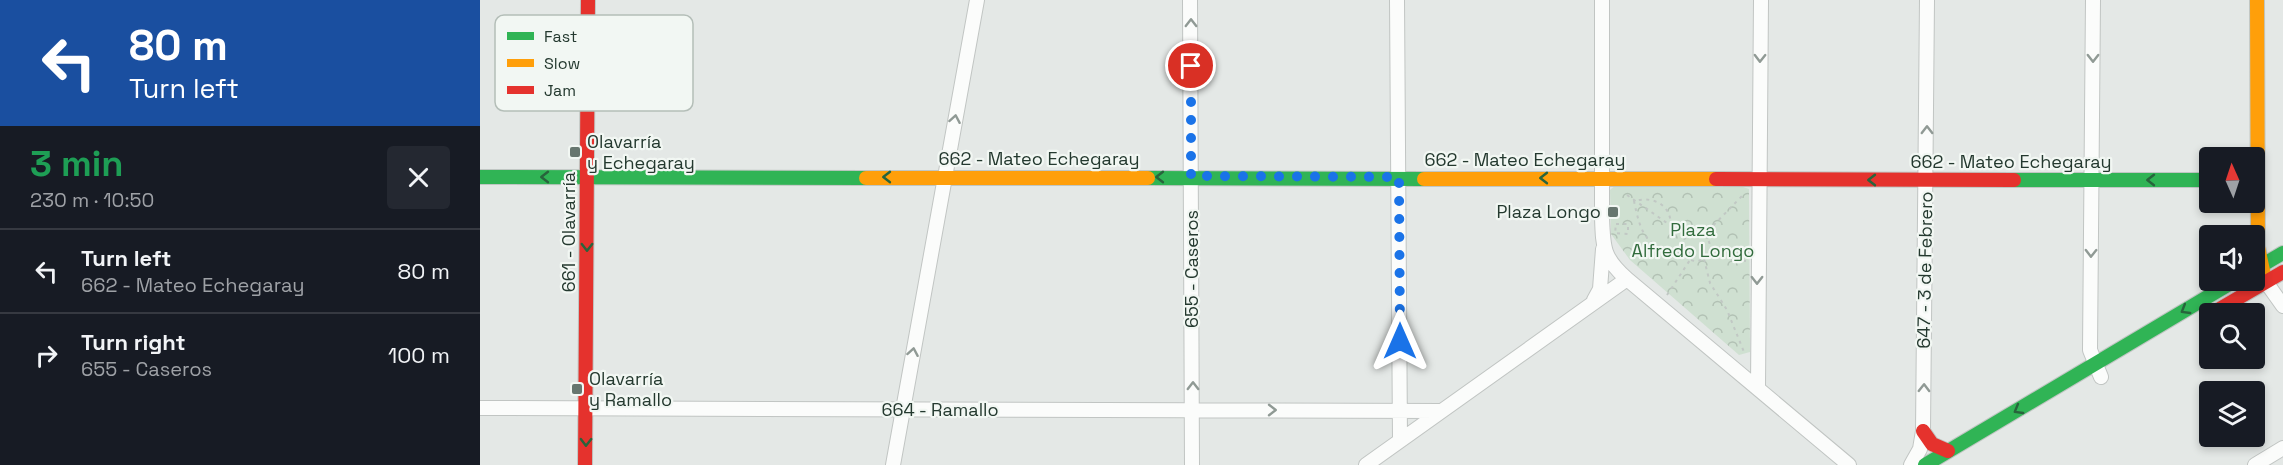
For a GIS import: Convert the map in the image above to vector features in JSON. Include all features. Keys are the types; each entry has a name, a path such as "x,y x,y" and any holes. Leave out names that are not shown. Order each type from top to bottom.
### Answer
{"street":[{"path":"892,465 977,0"},
{"name":"655 - Caseros","path":"1190,0 1192,465"},
{"path":"1397,0 1400,440"},
{"path":"1593,302 1600,289 1603,247 1602,0"},
{"path":"1758,387 1757,262 1761,0"},
{"name":"647 - 3 de Febrero","path":"1911,465 1920,449 1923,431 1928,0"},
{"path":"2093,0 2090,350 2102,371"},
{"path":"2256,147 2257,0"},
{"name":"661 - Olavarría","path":"585,465 588,111"},
{"name":"662 - Mateo Echegaray","path":"480,177 1191,176 2199,180"},
{"path":"1603,247 1607,259 1627,279 1849,465"},
{"path":"2265,263 2283,253"},
{"path":"2230,303 2283,272"},
{"path":"1376,463 1400,440 1627,279"},
{"path":"2266,282 2283,306"},
{"path":"1948,465 2102,371 2220,291"},
{"path":"1925,465 2102,371"},
{"name":"664 - Ramallo","path":"480,408 1441,411"},
{"path":"1923,431 1932,444 1948,451"},
{"path":"2254,465 2283,448"}],"path":[{"path":"1703,236 1758,180"},
{"path":"1626,195 1687,237"},
{"path":"1634,201 1652,199 1659,202 1668,212 1671,226"},
{"path":"1634,201 1645,237 1663,249 1683,254 1690,260 1704,259 1709,243 1703,236 1695,234 1687,237 1682,244 1683,254"},
{"path":"1616,224 1628,224 1628,234 1616,233 1616,224"},
{"path":"1707,255 1757,262"},
{"path":"1704,259 1710,283 1727,310 1744,354"},
{"path":"1660,305 1690,260"}],"green space":[{"name":"Plaza Alfredo Longo","path":"1616,185 1740,186 1749,189 1750,352 1739,355 1630,260 1611,234 1610,190"}],"traffic: fast":[{"path":"480,177 866,178"},
{"path":"1148,178 1424,179"},
{"path":"2014,180 2199,180"},
{"path":"2265,264 2283,253"},
{"path":"1925,465 2218,291"}],"traffic: slow":[{"path":"2257,0 2258,225"},
{"path":"866,178 1148,178"},
{"path":"1424,179 1716,179"}],"traffic: jam":[{"path":"588,0 588,15"},
{"path":"585,465 587,111"},
{"path":"1716,179 2014,180"},
{"path":"2230,303 2283,272"},
{"path":"1923,431 1932,444 1948,451"}],"place":[{"name":"Olavarría y Echegaray","path":"575,152"},
{"name":"Plaza Longo","path":"1613,212"},
{"name":"Olavarría y Ramallo","path":"577,389"}],"route":[{"path":"1191,66 1191,176 1399,177 1400,341"}]}
